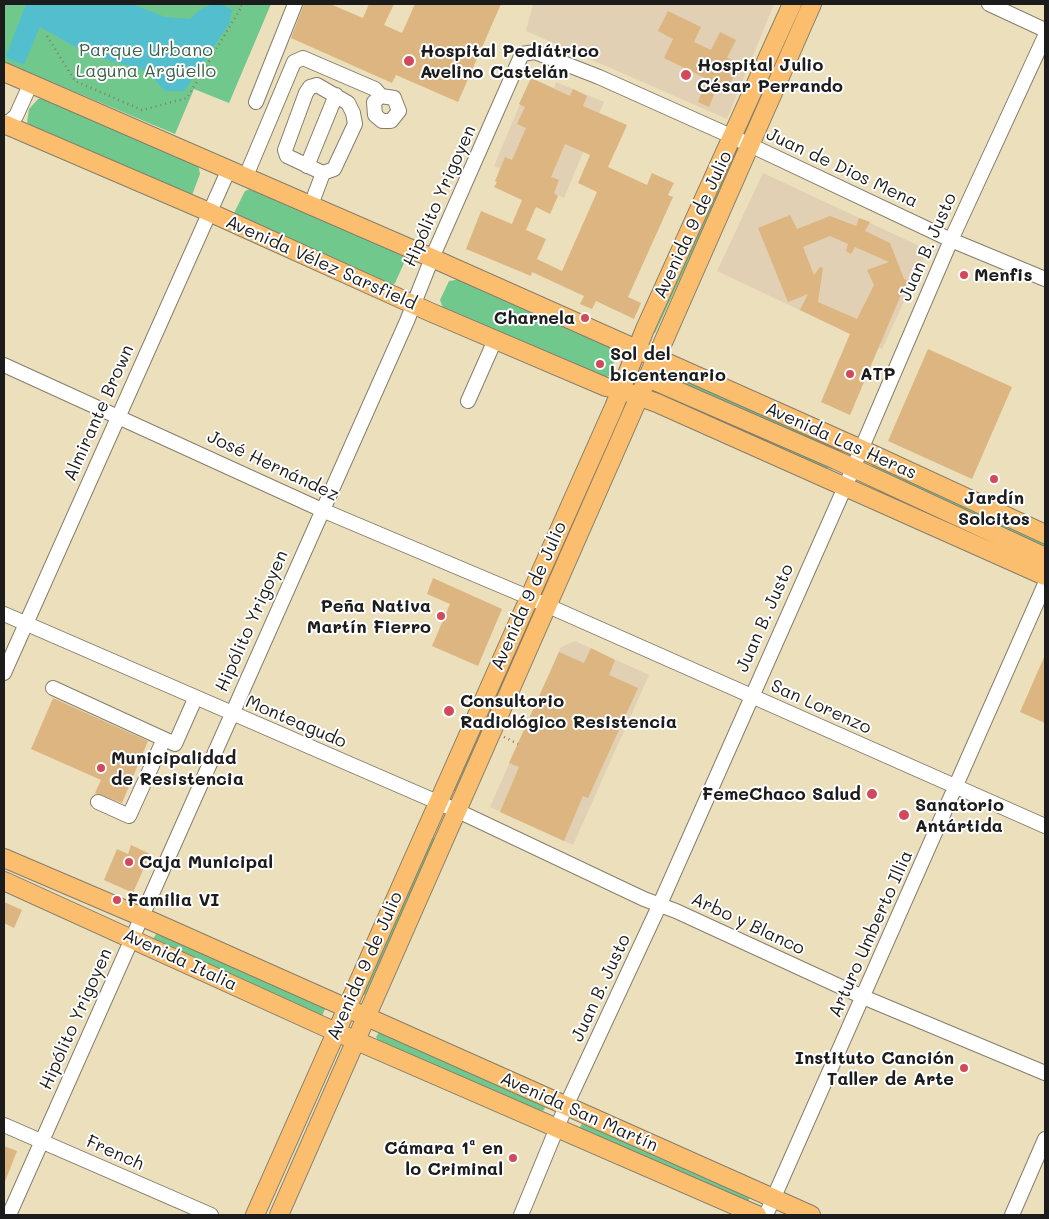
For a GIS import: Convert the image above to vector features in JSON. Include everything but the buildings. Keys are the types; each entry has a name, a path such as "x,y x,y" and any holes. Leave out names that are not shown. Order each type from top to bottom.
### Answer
{"main road":[{"name":"Avenida 9 de Julio","path":"255,1215 621,390 636,350 792,4"},
{"name":"Avenida 9 de Julio","path":"278,1215 458,811 546,606 812,4"},
{"path":"4,72 246,176 636,350"},
{"name":"Avenida Vélez Sarsfield","path":"4,125 209,212 413,305 495,340 606,387 640,396"},
{"name":"Avenida Las Heras","path":"636,350 861,449 1045,534"},
{"name":"Avenida Las Heras","path":"648,378 853,468 1045,557"},
{"path":"640,396 1045,576"},
{"name":"Avenida Italia","path":"4,858 347,1008"},
{"name":"Avenida Italia","path":"4,881 356,1040"},
{"name":"Avenida San Martín","path":"347,1008 811,1215"},
{"name":"Avenida San Martín","path":"356,1040 757,1215"}],"street":[{"path":"256,102 295,4"},
{"path":"989,4 1045,30"},
{"name":"Juan B. Justo","path":"521,1215 566,1106 660,904 845,487 951,240 1045,36"},
{"name":"Juan de Dios Mena","path":"535,52 733,137 951,240 1045,279"},
{"name":"Hipólito Yrigoyen","path":"9,1215 133,939 522,54 535,52"},
{"path":"276,54 294,62"},
{"path":"246,176 294,62 304,58 375,89 381,96"},
{"path":"4,125 16,116 31,83"},
{"path":"317,85 336,95 348,103 353,113 355,124 334,169 323,173 287,156 285,150 306,93 310,87 317,85"},
{"path":"307,166 336,95"},
{"name":"Almirante Brown","path":"4,673 229,169"},
{"path":"311,205 323,173"},
{"path":"468,401 495,340"},
{"name":"José Hernández","path":"4,366 322,510 528,597"},
{"name":"Arturo Umberto Illia","path":"766,1215 1045,584"},
{"name":"San Lorenzo","path":"528,597 1045,826"},
{"name":"Monteagudo","path":"4,614 195,699 437,802"},
{"path":"53,688 175,744 195,699"},
{"path":"98,802 129,816 164,739"},
{"name":"Arbo y Blanco","path":"437,802 644,899 660,904 863,997 1045,1073"},
{"name":"French","path":"4,1124 211,1215"},
{"path":"1012,1215 1045,1139"}],"path":[{"path":"47,36 75,81 142,110 187,98 242,6 239,4"},
{"path":"503,736 518,744"}],"shaded area":[{"name":"Hospital Julio César Perrando","path":"533,4 774,4 727,119 526,31"},
{"path":"531,78 554,88 556,82 604,102 564,198 494,166"},
{"path":"763,173 928,250 882,349 717,271"},
{"path":"575,641 649,675 573,845 490,807 561,647"}],"green space":[{"name":"Parque Urbano Laguna Argüello","path":"4,4 271,4 229,103 194,89 175,134 4,62"},
{"path":"49,97 198,163 200,174 192,195 183,197 33,130 27,122 29,109 38,99"},
{"path":"727,167 731,169 655,333 651,331"},
{"path":"253,188 401,252 405,261 395,283 389,288 238,222 234,213 245,191"},
{"path":"462,279 612,344 616,355 609,376 598,380 445,314 440,300 449,281"},
{"path":"671,373 839,447 837,452 669,378"},
{"path":"669,396 828,466 828,472 665,401"},
{"path":"619,412 623,414 549,587 542,583"},
{"path":"874,462 1045,540 1043,552 869,472"},
{"path":"524,626 530,628 455,791 449,788"},
{"path":"432,837 437,839 365,995 361,994"},
{"path":"159,930 324,1005 325,1009 322,1016 153,939"},
{"path":"379,1032 546,1104 544,1110 539,1112 379,1042 376,1037"},
{"path":"583,1122 750,1196 748,1202 582,1132 580,1127"}],"water":[{"path":"26,4 133,4 165,17 190,19 201,9 213,4 222,4 232,10 229,24 184,91 165,91 147,71 88,54 40,27 24,64 13,61 6,56"}],"place":[{"name":"Hospital Pediátrico Avelino Castelán","path":"409,61"},
{"name":"Hospital Julio César Perrando","path":"686,75"},
{"name":"Menfis","path":"964,275"},
{"name":"Charnela","path":"585,318"},
{"name":"Sol del bicentenario","path":"600,364"},
{"name":"ATP","path":"850,374"},
{"name":"Jardín Solcitos","path":"994,479"},
{"name":"Peña Nativa Martín Fierro","path":"441,616"},
{"name":"Consultorio Radiológico Resistencia","path":"449,711"},
{"name":"Municipalidad de Resistencia","path":"101,768"},
{"name":"FemeChaco Salud","path":"872,794"},
{"name":"Sanatorio Antártida","path":"904,815"},
{"name":"Caja Municipal","path":"129,862"},
{"name":"Familia VI","path":"117,900"},
{"name":"Instituto Canción Taller de Arte","path":"964,1068"},
{"name":"Cámara 1ª en lo Criminal","path":"513,1158"}]}
